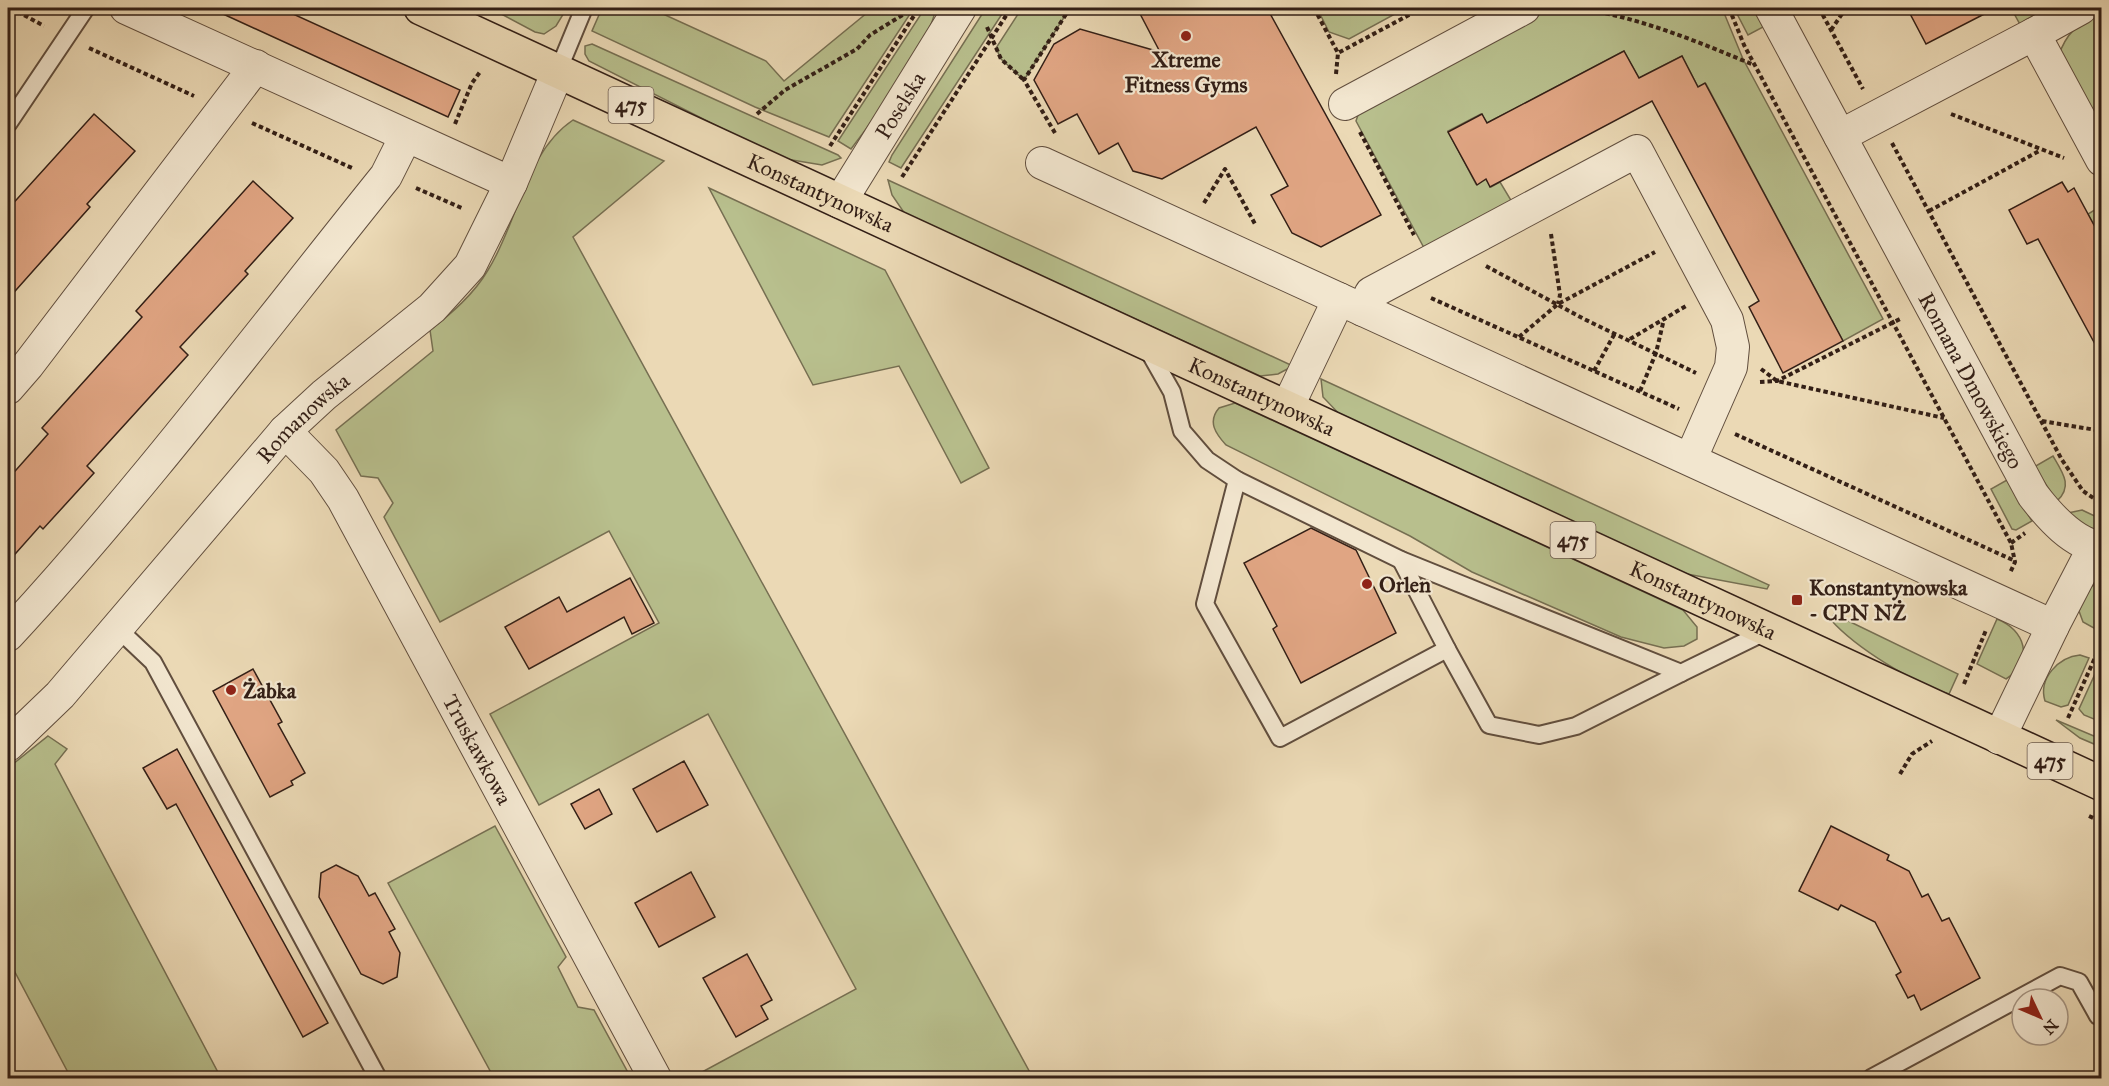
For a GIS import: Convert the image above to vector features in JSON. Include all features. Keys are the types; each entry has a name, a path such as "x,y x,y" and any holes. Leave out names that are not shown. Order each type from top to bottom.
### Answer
{"main road":[{"name":"Konstantynowska","path":"421,8 2102,784"}],"street":[{"path":"126,8 511,183"},
{"path":"1345,104 1524,8"},
{"name":"Romana Dmowskiego","path":"1771,8 2033,495 2060,526 2098,548 2053,626 1999,738"},
{"path":"1840,136 2081,8"},
{"name":"Poselska","path":"840,202 972,15"},
{"path":"2034,34 2088,115 2086,160"},
{"path":"8,388 256,66"},
{"name":"Romanowska","path":"9,741 60,695 285,431 324,395 432,308 470,266 511,183 558,71"},
{"path":"8,635 60,578 129,495 386,176 406,136"},
{"path":"1049,150 1351,304 2053,626"},
{"path":"1287,408 1351,304 1637,151 1727,320 1733,347 1731,367 1691,458"},
{"name":"Truskawkowa","path":"285,431 324,471 343,499 655,1078"}],"lane":[{"path":"8,123 86,8"},
{"path":"558,71 584,8"},
{"path":"1145,344 1172,392 1182,431 1207,460 1237,480 1401,560 1681,673"},
{"path":"1237,480 1205,604 1280,738 1447,648"},
{"path":"1401,560 1489,725 1539,735 1576,726 1769,630"},
{"path":"116,627 153,662 378,1078"},
{"path":"1871,1078 2060,976 2079,982 2098,1016"}],"path":[{"path":"757,114 785,90 858,49 870,35 914,8"},
{"path":"830,147 919,8"},
{"path":"902,177 1011,8"},
{"path":"1024,80 1070,8"},
{"path":"1314,8 1338,53"},
{"path":"1576,8 1608,12 1670,30 1755,66"},
{"path":"1729,8 1755,66 2011,543"},
{"path":"1819,8 2062,460 2084,491 2102,504"},
{"path":"1832,30 1846,8"},
{"path":"972,15 991,38 1001,59 1024,80 1049,150"},
{"path":"443,152 472,83 486,64"},
{"path":"1911,99 2041,150 2086,160"},
{"path":"1929,211 2041,150"},
{"path":"1202,206 1225,169 1257,226"},
{"path":"1546,200 1560,295 1558,304"},
{"path":"1519,337 1558,304 1683,236"},
{"path":"1454,249 1722,387"},
{"path":"1629,339 1711,291"},
{"path":"1777,381 1930,304"},
{"path":"1640,391 1656,352 1664,319"},
{"path":"1594,370 1615,333"},
{"path":"1733,347 1777,381 1944,419"},
{"path":"2041,421 2102,431"},
{"path":"2068,718 2102,642"},
{"path":"1900,774 1912,754 1940,736"}],"green space":[{"path":"490,8 567,8 556,26 544,34 535,32"},
{"path":"602,8 650,8 766,61 784,81 873,8 914,8 829,137 755,107 592,31"},
{"path":"925,8 935,10 932,23 924,39 900,80 851,149 838,141"},
{"path":"986,8 1006,8 901,168 889,162 892,155"},
{"path":"1022,8 1070,8 1024,80 1001,59 996,48"},
{"path":"1317,8 1391,8 1395,14 1349,39 1329,32"},
{"path":"1550,8 1722,8 1743,59 1883,319 1843,341 1706,84 1698,87 1682,56 1639,78 1624,51 1487,123 1481,114 1448,131 1476,184 1486,179 1491,187 1500,182 1515,207 1433,253 1423,246 1356,121 1360,109"},
{"path":"1734,8 1755,8 1765,26 1748,35"},
{"path":"2011,8 2062,8 2022,28"},
{"path":"2101,16 2101,113 2090,111 2058,57 2074,30 2085,22"},
{"path":"592,44 841,158 822,165 780,158 589,61 585,54 585,46"},
{"path":"573,120 664,161 573,237 1033,1078 691,1078 856,989 708,714 539,805 490,714 659,623 609,531 440,622 384,517 393,503 378,478 361,476 336,430 433,351 430,330 462,303 482,279 498,251 533,169 557,134"},
{"path":"888,180 1293,366 1278,374 1260,376 905,214 892,195"},
{"path":"709,188 885,270 989,468 961,483 899,366 813,385"},
{"path":"2101,206 2101,240 2088,214"},
{"path":"1321,379 1769,585 1767,589 1687,574 1344,419 1323,397"},
{"path":"1235,403 1683,610 1697,627 1697,639 1684,646 1664,648 1621,637 1472,572 1410,536 1226,445 1214,428 1215,413 1219,408"},
{"path":"2053,456 2065,479 2065,490 2057,501 2034,467"},
{"path":"2007,480 2032,521 2016,530 2012,529 1991,489"},
{"path":"2082,510 2101,519 2101,532 2076,522 2068,513"},
{"path":"2101,578 2101,632 2083,622 2079,611 2088,590"},
{"path":"1834,614 1958,674 1949,694 1919,682 1870,653 1831,620"},
{"path":"1997,619 2014,630 2023,646 2021,663 2006,679 1977,664"},
{"path":"2080,655 2089,658 2068,705 2061,707 2045,701 2045,684 2052,670 2065,660"},
{"path":"2100,663 2102,664 2101,722 2084,715 2079,709"},
{"path":"2056,720 2101,739 2101,747 2080,738"},
{"path":"48,736 67,749 55,764 221,1078 71,1078 8,959 8,768"},
{"path":"495,826 566,957 558,967 578,1007 594,1010 631,1078 494,1078 388,883"}],"building":[{"path":"210,8 280,8 460,90 448,117"},
{"path":"1137,8 1267,8 1381,215 1321,247 1292,233 1271,195 1288,186 1256,127 1162,179 1133,171 1118,143 1099,154 1077,114 1058,124 1034,80 1054,44 1080,29 1160,52"},
{"path":"1907,8 1996,8 1926,44"},
{"path":"1624,51 1639,78 1682,56 1698,87 1705,83 1843,341 1783,373 1749,307 1759,301 1652,101 1490,187 1486,179 1477,185 1448,132 1482,114 1487,123"},
{"path":"94,114 135,151 87,204 90,207 8,299 8,209"},
{"path":"253,181 293,218 245,271 248,274 180,347 188,355 87,466 94,473 43,529 40,526 8,562 8,479 48,434 42,428 142,317 136,311"},
{"path":"2062,182 2068,192 2074,188 2102,240 2102,357 2038,239 2027,244 2009,210"},
{"path":"1311,528 1356,550 1396,633 1301,683 1273,629 1277,626 1244,563"},
{"path":"630,578 654,623 632,634 624,617 529,669 505,627 559,597 567,612"},
{"path":"253,669 282,722 278,724 305,773 291,781 293,785 270,797 213,691"},
{"path":"177,749 328,1023 303,1037 176,804 167,809 143,768"},
{"path":"684,761 708,805 657,832 633,789"},
{"path":"599,789 612,814 585,829 571,804"},
{"path":"1831,826 1889,855 1887,860 1909,871 1922,897 1928,894 1942,921 1949,918 1980,978 1921,1010 1914,995 1908,998 1896,975 1901,972 1875,922 1841,905 1838,910 1799,891"},
{"path":"336,865 358,876 369,896 375,893 395,929 389,932 400,953 397,977 383,984 361,974 319,897 321,873"},
{"path":"691,872 715,917 659,947 635,903"},
{"path":"747,954 772,1000 761,1006 768,1019 736,1037 703,978"}],"place":[{"name":"Xtreme Fitness Gyms","path":"1186,36"},
{"name":"Orlen","path":"1367,584"},
{"name":"Konstantynowska - CPN NŻ","path":"1797,600"},
{"name":"Żabka","path":"231,690"}]}
